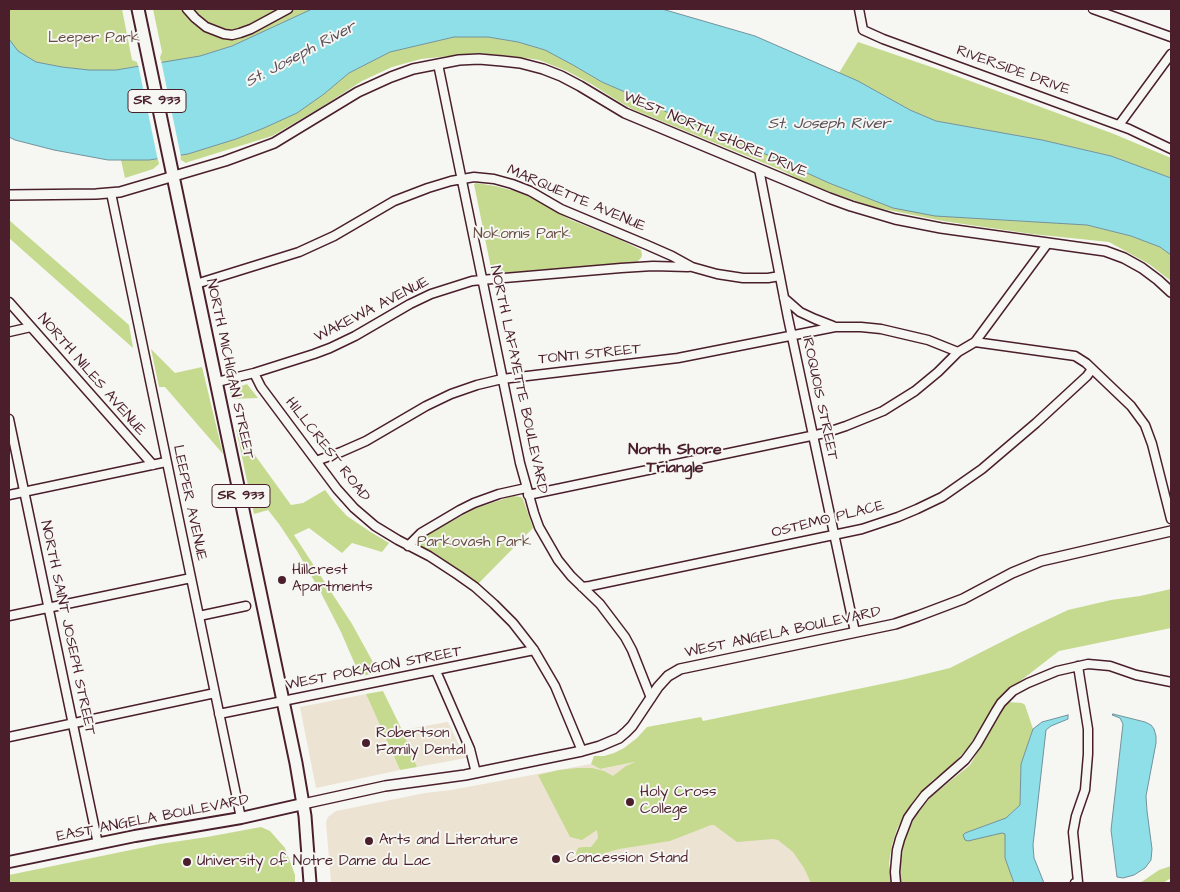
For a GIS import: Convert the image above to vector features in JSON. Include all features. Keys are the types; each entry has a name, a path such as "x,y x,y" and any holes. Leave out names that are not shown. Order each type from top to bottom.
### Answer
{"main road":[{"name":"NORTH MICHIGAN STREET","path":"138,9 283,700 303,804 310,883"},
{"name":"EAST ANGELA BOULEVARD","path":"9,862 241,818 303,804"}],"street":[{"path":"188,9 206,27 224,34 240,33 288,9"},
{"name":"RIVERSIDE DRIVE","path":"859,9 863,30 1119,126 1171,149"},
{"path":"1093,9 1171,37"},
{"path":"1119,126 1171,54"},
{"name":"WEST NORTH SHORE DRIVE","path":"9,195 111,193 173,177 274,143 358,92 406,72 459,60 479,59 520,63 543,69 580,86 625,113 835,201 895,219 941,228 1097,249 1124,258 1150,273 1171,292"},
{"name":"NORTH LAFAYETTE BOULEVARD","path":"438,64 527,492 539,527 558,560 603,608 625,637 651,698"},
{"name":"IROQUOIS STREET","path":"759,169 784,298 855,632"},
{"name":"MARQUETTE AVENUE","path":"196,284 299,252 334,236 394,200 428,188 474,177 494,179 530,191 561,209 672,256 692,267 717,274 743,278 780,276"},
{"name":"LEEPER AVENUE","path":"111,193 241,818"},
{"path":"408,546 421,533 460,510 499,494 527,492 813,435 846,426 882,411 925,384 958,352 975,342 1048,243"},
{"name":"WAKEWA AVENUE","path":"217,382 254,373 330,348 355,336 410,304 431,294 453,287 482,280 621,268 653,266 692,267"},
{"path":"784,298 800,312 835,327"},
{"name":"NORTH NILES AVENUE","path":"9,302 153,465"},
{"path":"9,332 31,327"},
{"path":"792,335 835,327 861,327 890,331 928,340 958,352"},
{"name":"TONTI STREET","path":"316,461 366,441 426,406 477,385 502,379 678,358 792,335"},
{"path":"975,342 1075,356 1092,369 1131,406 1144,425 1152,444 1171,519"},
{"name":"OSTEMO PLACE","path":"582,587 835,535 862,529 898,517 925,505 982,469 1087,376 1092,369"},
{"name":"HILLCREST ROAD","path":"254,373 261,387 338,490 354,508 375,526 429,556 475,587 512,623 534,650 555,686 582,751"},
{"name":"NORTH SAINT JOSEPH STREET","path":"9,419 98,844"},
{"path":"9,495 166,462"},
{"name":"WEST ANGELA BOULEVARD","path":"303,804 385,786 446,779 582,751 610,743 632,726 658,687 668,676 685,667 895,624 963,599 1012,573 1040,561 1171,531"},
{"path":"9,616 191,578"},
{"path":"199,616 246,606"},
{"name":"WEST POKAGON STREET","path":"219,714 534,650"},
{"path":"896,883 897,850 908,818 926,795 968,756 1001,703 1014,692 1028,683 1057,671 1096,664 1171,682"},
{"path":"1078,666 1088,729 1088,754 1084,790 1073,832 1078,883"},
{"path":"436,671 470,749 476,773"},
{"path":"9,737 215,693"}],"shaded area":[{"path":"366,694 400,770 316,788 300,707"},
{"name":"Holy Cross College","path":"925,707 867,883 331,883 326,822 328,817 336,811 425,793 451,790 591,764 600,769"},
{"path":"448,722 466,758 417,767 402,730"}],"green space":[{"name":"Leeper Park","path":"9,9 122,9 132,60 137,62 138,66 116,70 89,70 36,62 28,57 9,63"},
{"name":"Leeper Park","path":"153,9 312,9 232,46 200,56 161,63 160,57 162,52"},
{"path":"454,37 488,37 518,42 545,50 602,82 648,102 672,115 739,142 829,183 893,208 1011,221 1087,225 1131,236 1160,247 1171,255 1171,281 1149,264 1109,242 1032,234 943,221 873,207 808,184 781,170 632,109 567,71 539,60 511,56 478,53 421,59 392,67 362,81 272,136 186,163 181,160 180,155 236,139 297,113 349,73 390,52"},
{"path":"858,42 1114,134 1171,158 1171,178 1111,156 1042,140 936,121 910,110 858,81 839,73"},
{"path":"158,159 159,164 153,169 125,178 121,160"},
{"name":"Nokomis Park","path":"474,184 515,191 534,199 571,220 641,250 641,258 637,262 492,273"},
{"path":"9,220 129,325 133,348 9,238"},
{"path":"151,349 175,373 202,367 223,454 165,387 159,387"},
{"path":"247,384 258,398 231,399 230,390"},
{"path":"236,429 291,505 303,503 325,490 347,516 389,543 382,552 352,543 342,553 309,528 294,535 352,624 379,673 360,676 341,632 297,551 268,510 254,514"},
{"name":"Parkovash Park","path":"513,496 523,499 533,528 477,585 455,567 414,545 430,533 476,508"},
{"path":"1171,589 1171,628 1059,651 1006,692 987,717 967,749 947,770 934,779 919,794 907,810 897,829 892,845 889,863 892,883 811,883 793,852 778,840 737,842 714,825 670,841 619,849 589,861 581,861 576,853 578,848 591,847 598,838 597,830 582,840 570,837 538,775 559,770 592,768 613,776 635,762 600,769 591,764 594,756 604,756 624,748 647,727 701,717 703,721 950,668 1068,610"},
{"path":"383,691 417,767 400,770 366,694"},
{"path":"1008,702 1025,705 1033,729 1021,764 1020,805 1006,818 965,833 1005,834 1005,858 1014,883 901,883 900,869 904,843 910,826 920,809 933,795 970,765"},
{"name":"University of Notre Dame du Lac","path":"261,827 270,831 285,848 295,875 295,883 9,883 9,875 160,844"},
{"path":"1171,866 1171,878 1163,883 1140,883 1159,870"}],"water":[{"name":"St. Joseph River","path":"312,9 662,9 755,36 858,81 910,110 936,121 1042,140 1111,156 1171,178 1171,255 1160,247 1131,236 1087,225 935,216 893,208 829,183 739,142 672,115 648,102 602,82 545,50 518,42 488,37 454,37 390,52 349,73 297,113 236,139 188,154 149,160 108,160 54,150 9,137 9,39 18,51 36,62 89,70 116,70 200,56 232,46"},
{"path":"1113,714 1151,725 1156,736 1146,796 1152,849 1151,860 1145,868 1134,875 1123,878 1117,877 1111,830 1123,724 1120,718"},
{"path":"1068,715 1068,719 1046,730 1033,845 1034,858 1044,883 1014,883 1005,858 1005,834 1002,833 968,841 965,840 963,835 1006,818 1020,805 1021,764 1033,729 1042,722"}],"pier":[{"path":"161,60 181,157 158,161 138,64"}],"place":[{"name":"Hillcrest Apartments","path":"282,580"},
{"name":"Robertson Family Dental","path":"366,743"},
{"name":"Holy Cross College","path":"630,802"},
{"name":"Arts and Literature","path":"369,841"},
{"name":"Concession Stand","path":"556,859"},
{"name":"University of Notre Dame du Lac","path":"187,862"}],"district":[{"name":"North Shore Triangle","path":"675,460"}]}
